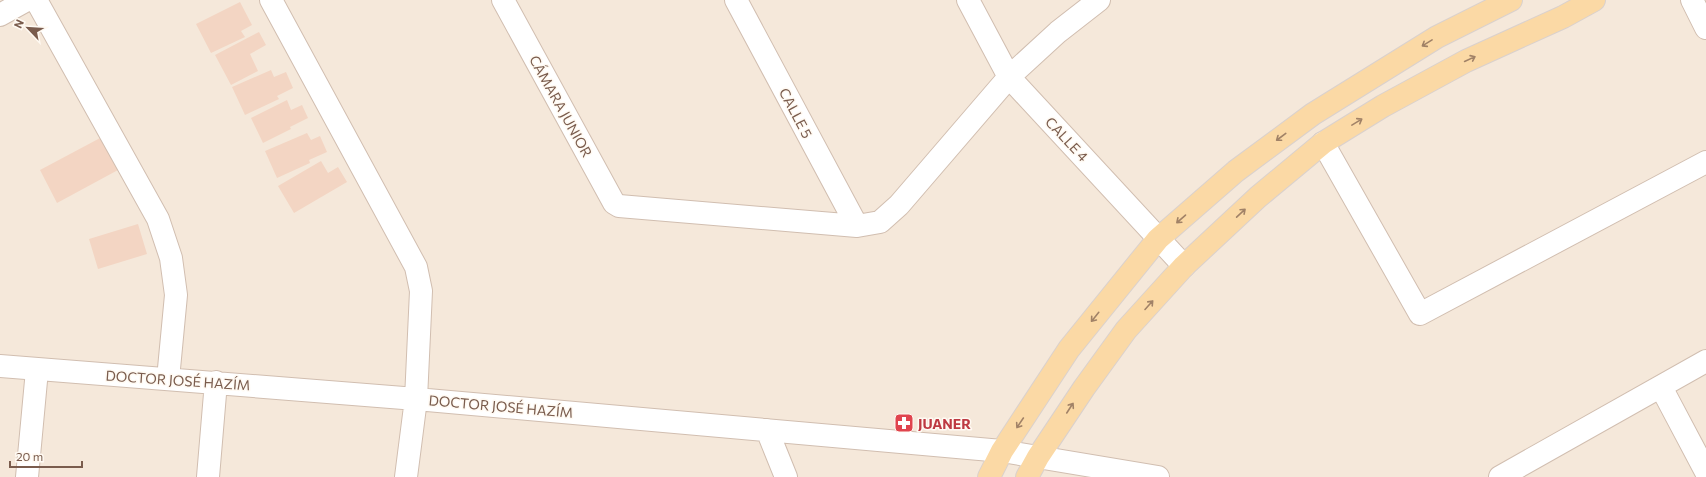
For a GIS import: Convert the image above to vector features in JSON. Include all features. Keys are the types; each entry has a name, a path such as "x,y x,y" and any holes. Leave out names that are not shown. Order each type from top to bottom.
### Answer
{"main road":[{"path":"989,477 1002,451 1069,349 1158,239 1236,170 1313,114 1437,37 1511,0"},
{"path":"1027,477 1038,457 1084,388 1126,330 1184,266 1258,197 1324,143 1383,106 1466,61 1563,17 1594,0"}],"street":[{"path":"0,16 27,0"},
{"path":"36,0 158,219 165,239 171,258 176,295 168,379"},
{"path":"271,0 416,267 421,292 416,399 406,477"},
{"name":"CÁMARA JUNIOR","path":"503,0 614,203 624,208 857,226"},
{"name":"CALLE 5","path":"736,0 857,226"},
{"name":"CALLE 4","path":"968,0 1009,77 1184,266"},
{"path":"857,226 880,222 899,205 1009,77 1058,32 1099,0"},
{"path":"1692,0 1706,28"},
{"path":"1324,143 1420,314 1706,162"},
{"path":"1500,477 1706,361"},
{"name":"DOCTOR JOSÉ HAZÍM","path":"0,366 37,370 216,382 1002,451 1158,477"},
{"path":"26,477 37,370"},
{"path":"208,477 216,382"},
{"path":"1661,387 1706,472"},
{"path":"767,430 786,477"}],"shaded area":[{"path":"0,0 1706,0 1706,477 0,477"}],"building":[{"path":"240,2 252,25 241,31 245,37 211,53 196,24"},
{"path":"259,32 266,45 250,54 258,71 231,85 215,55"},
{"path":"271,70 274,77 286,72 293,88 277,96 279,99 245,115 232,87"},
{"path":"287,100 291,110 302,105 308,118 290,127 291,129 263,143 251,118"},
{"path":"307,133 311,140 320,136 327,152 309,160 310,163 277,178 265,151"},
{"path":"102,137 118,170 57,203 40,170"},
{"path":"321,161 328,173 338,167 347,182 294,213 278,186"},
{"path":"138,224 147,254 98,269 89,239"}],"place":[{"name":"JUANER","path":"904,423"}]}
